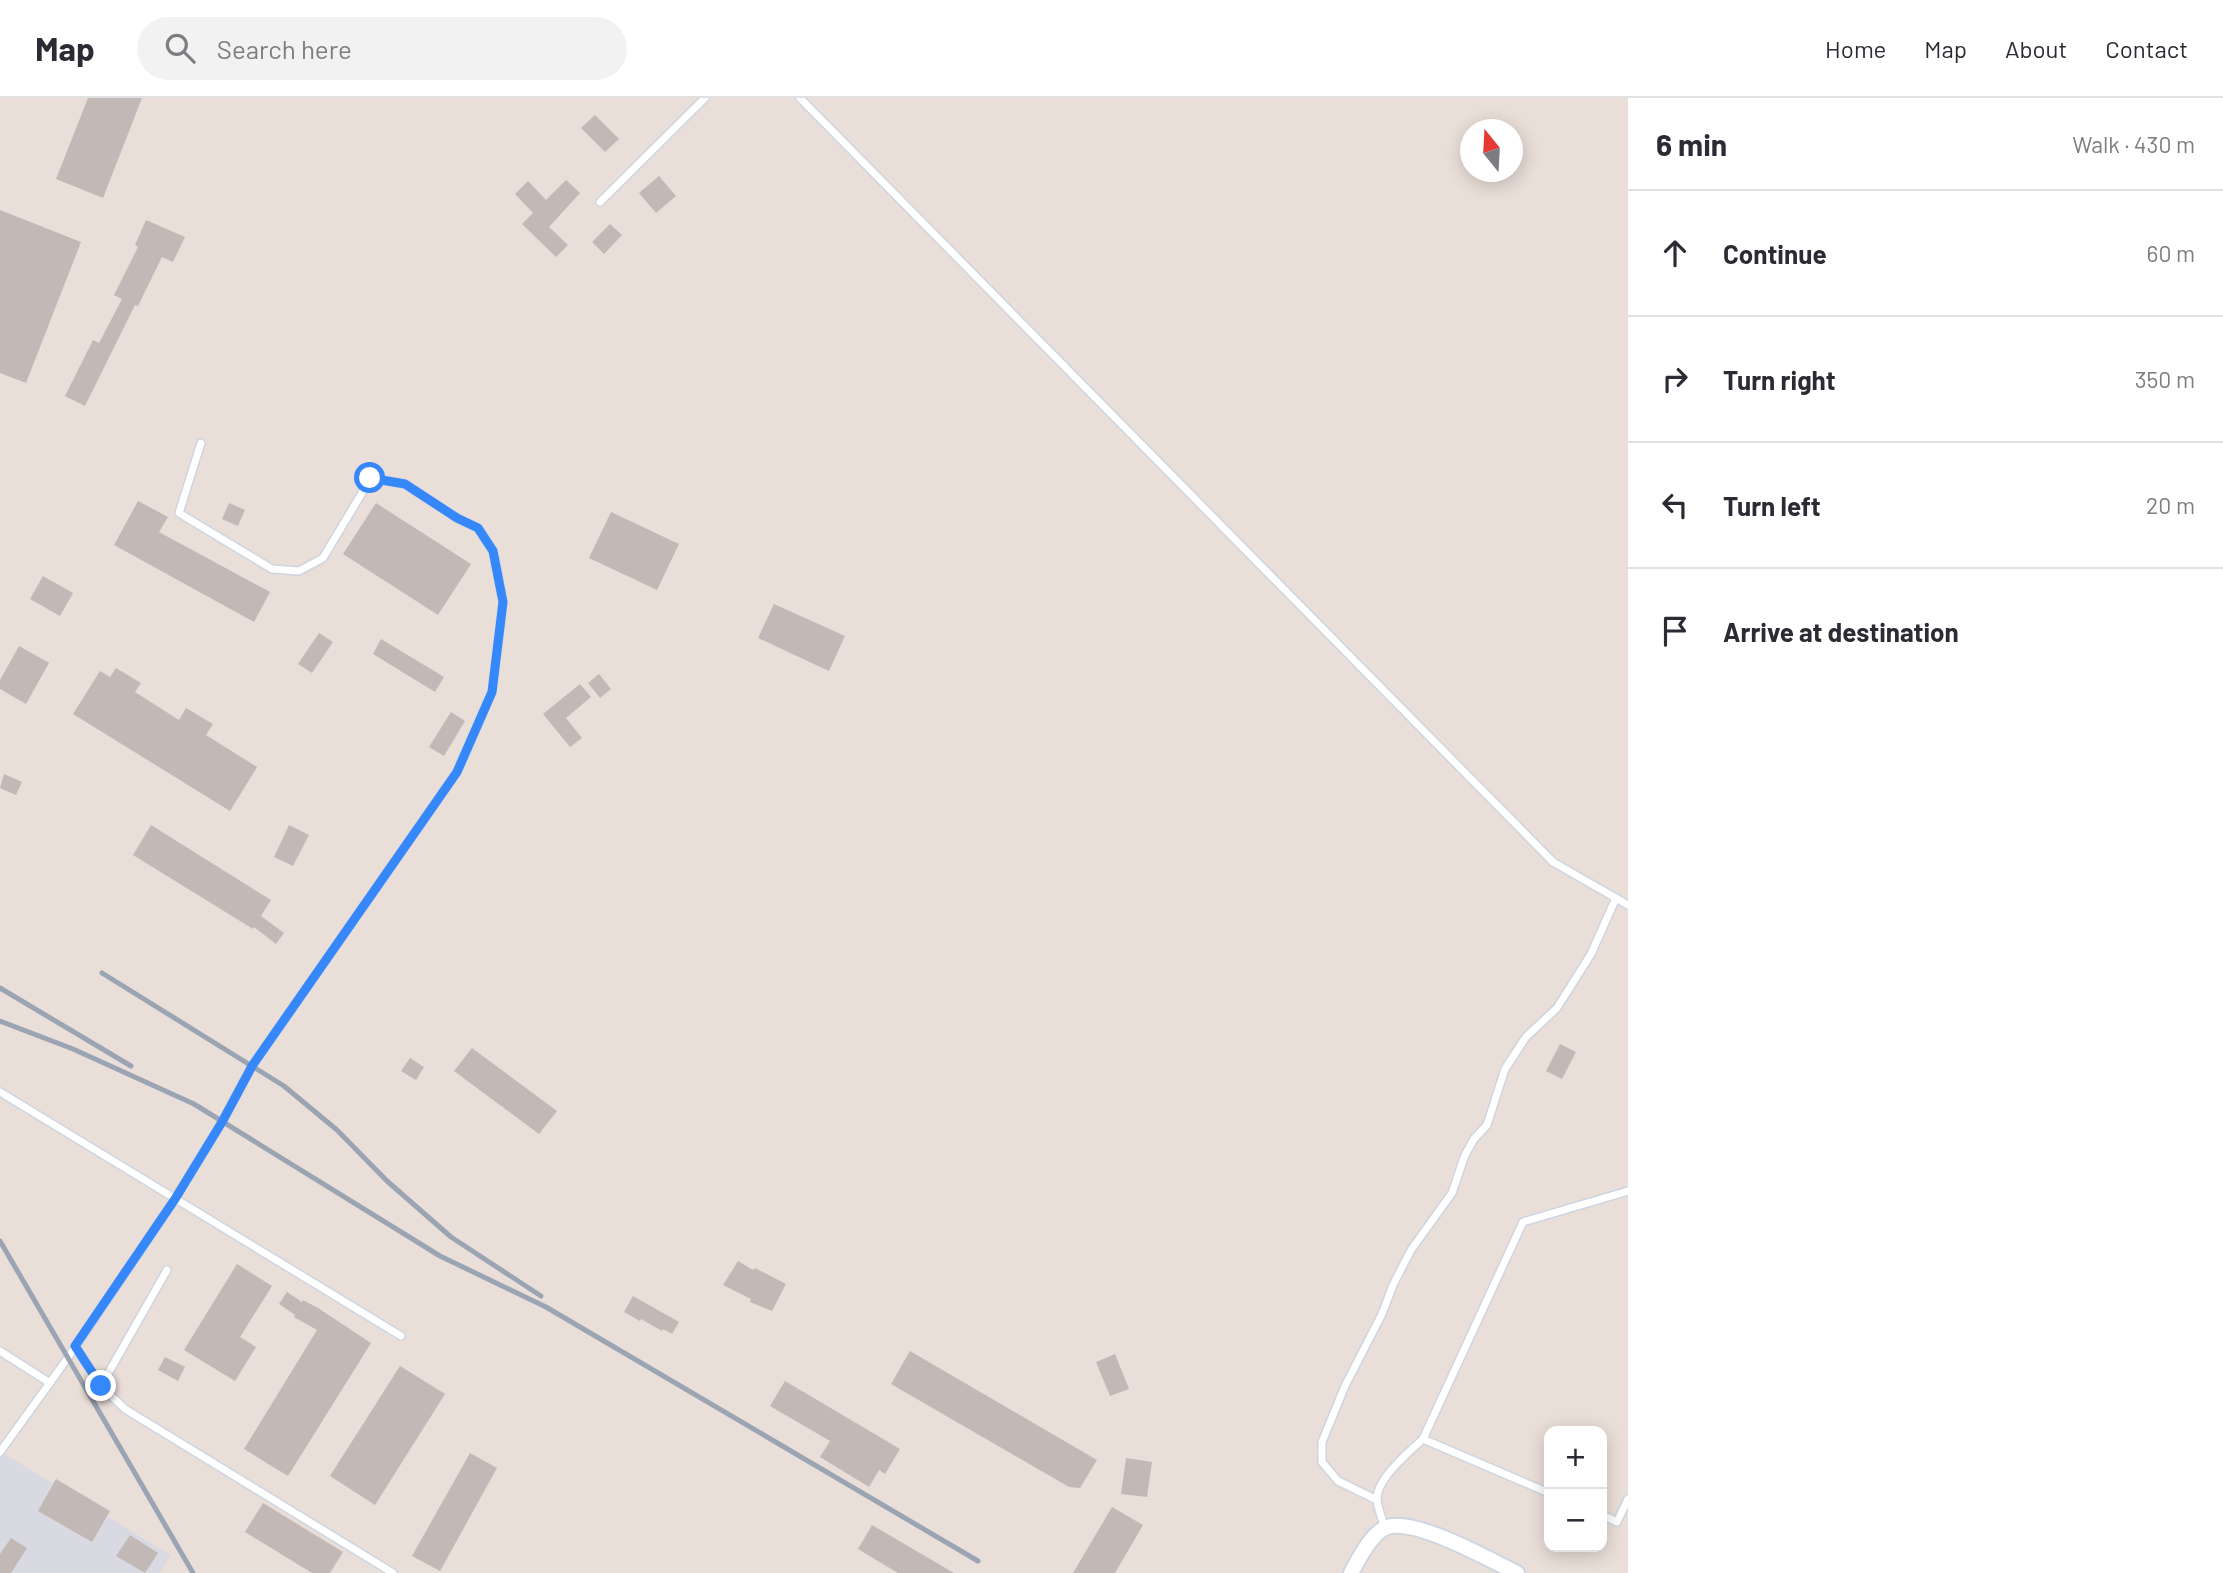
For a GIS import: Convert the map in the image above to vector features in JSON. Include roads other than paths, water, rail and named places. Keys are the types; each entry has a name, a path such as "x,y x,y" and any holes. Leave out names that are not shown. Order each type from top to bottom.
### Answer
{"street":[{"path":"1351,1573 1370,1541 1385,1528 1405,1525 1428,1532 1517,1573"}],"lane":[{"path":"600,202 705,98"},
{"path":"800,98 1553,862 1628,905"},
{"path":"0,1452 51,1383 175,1199 252,1066 457,772 492,692 503,602 493,551 478,528 457,518 405,484 370,478 323,558 299,571 272,569 179,513 201,443"},
{"path":"1377,1500 1338,1481 1322,1462 1322,1442 1345,1386 1411,1250 1452,1193 1465,1155 1474,1139 1487,1125 1505,1069 1526,1037 1557,1008 1591,954 1616,898"},
{"path":"0,1092 401,1336"},
{"path":"1385,1528 1377,1500 1378,1493 1393,1466 1423,1439 1523,1222 1628,1191"},
{"path":"101,1386 167,1270"},
{"path":"75,1346 101,1386 134,1414 393,1573"},
{"path":"0,1351 51,1383"},
{"path":"1423,1439 1544,1491"},
{"path":"1607,1517 1617,1522 1628,1499"}],"railway":[{"path":"102,973 284,1086 337,1130 387,1181 451,1237 541,1296"},
{"path":"0,988 131,1066"},
{"path":"0,1021 73,1049 194,1104 440,1256 546,1307 978,1561"},
{"path":"0,1241 193,1573"}]}
